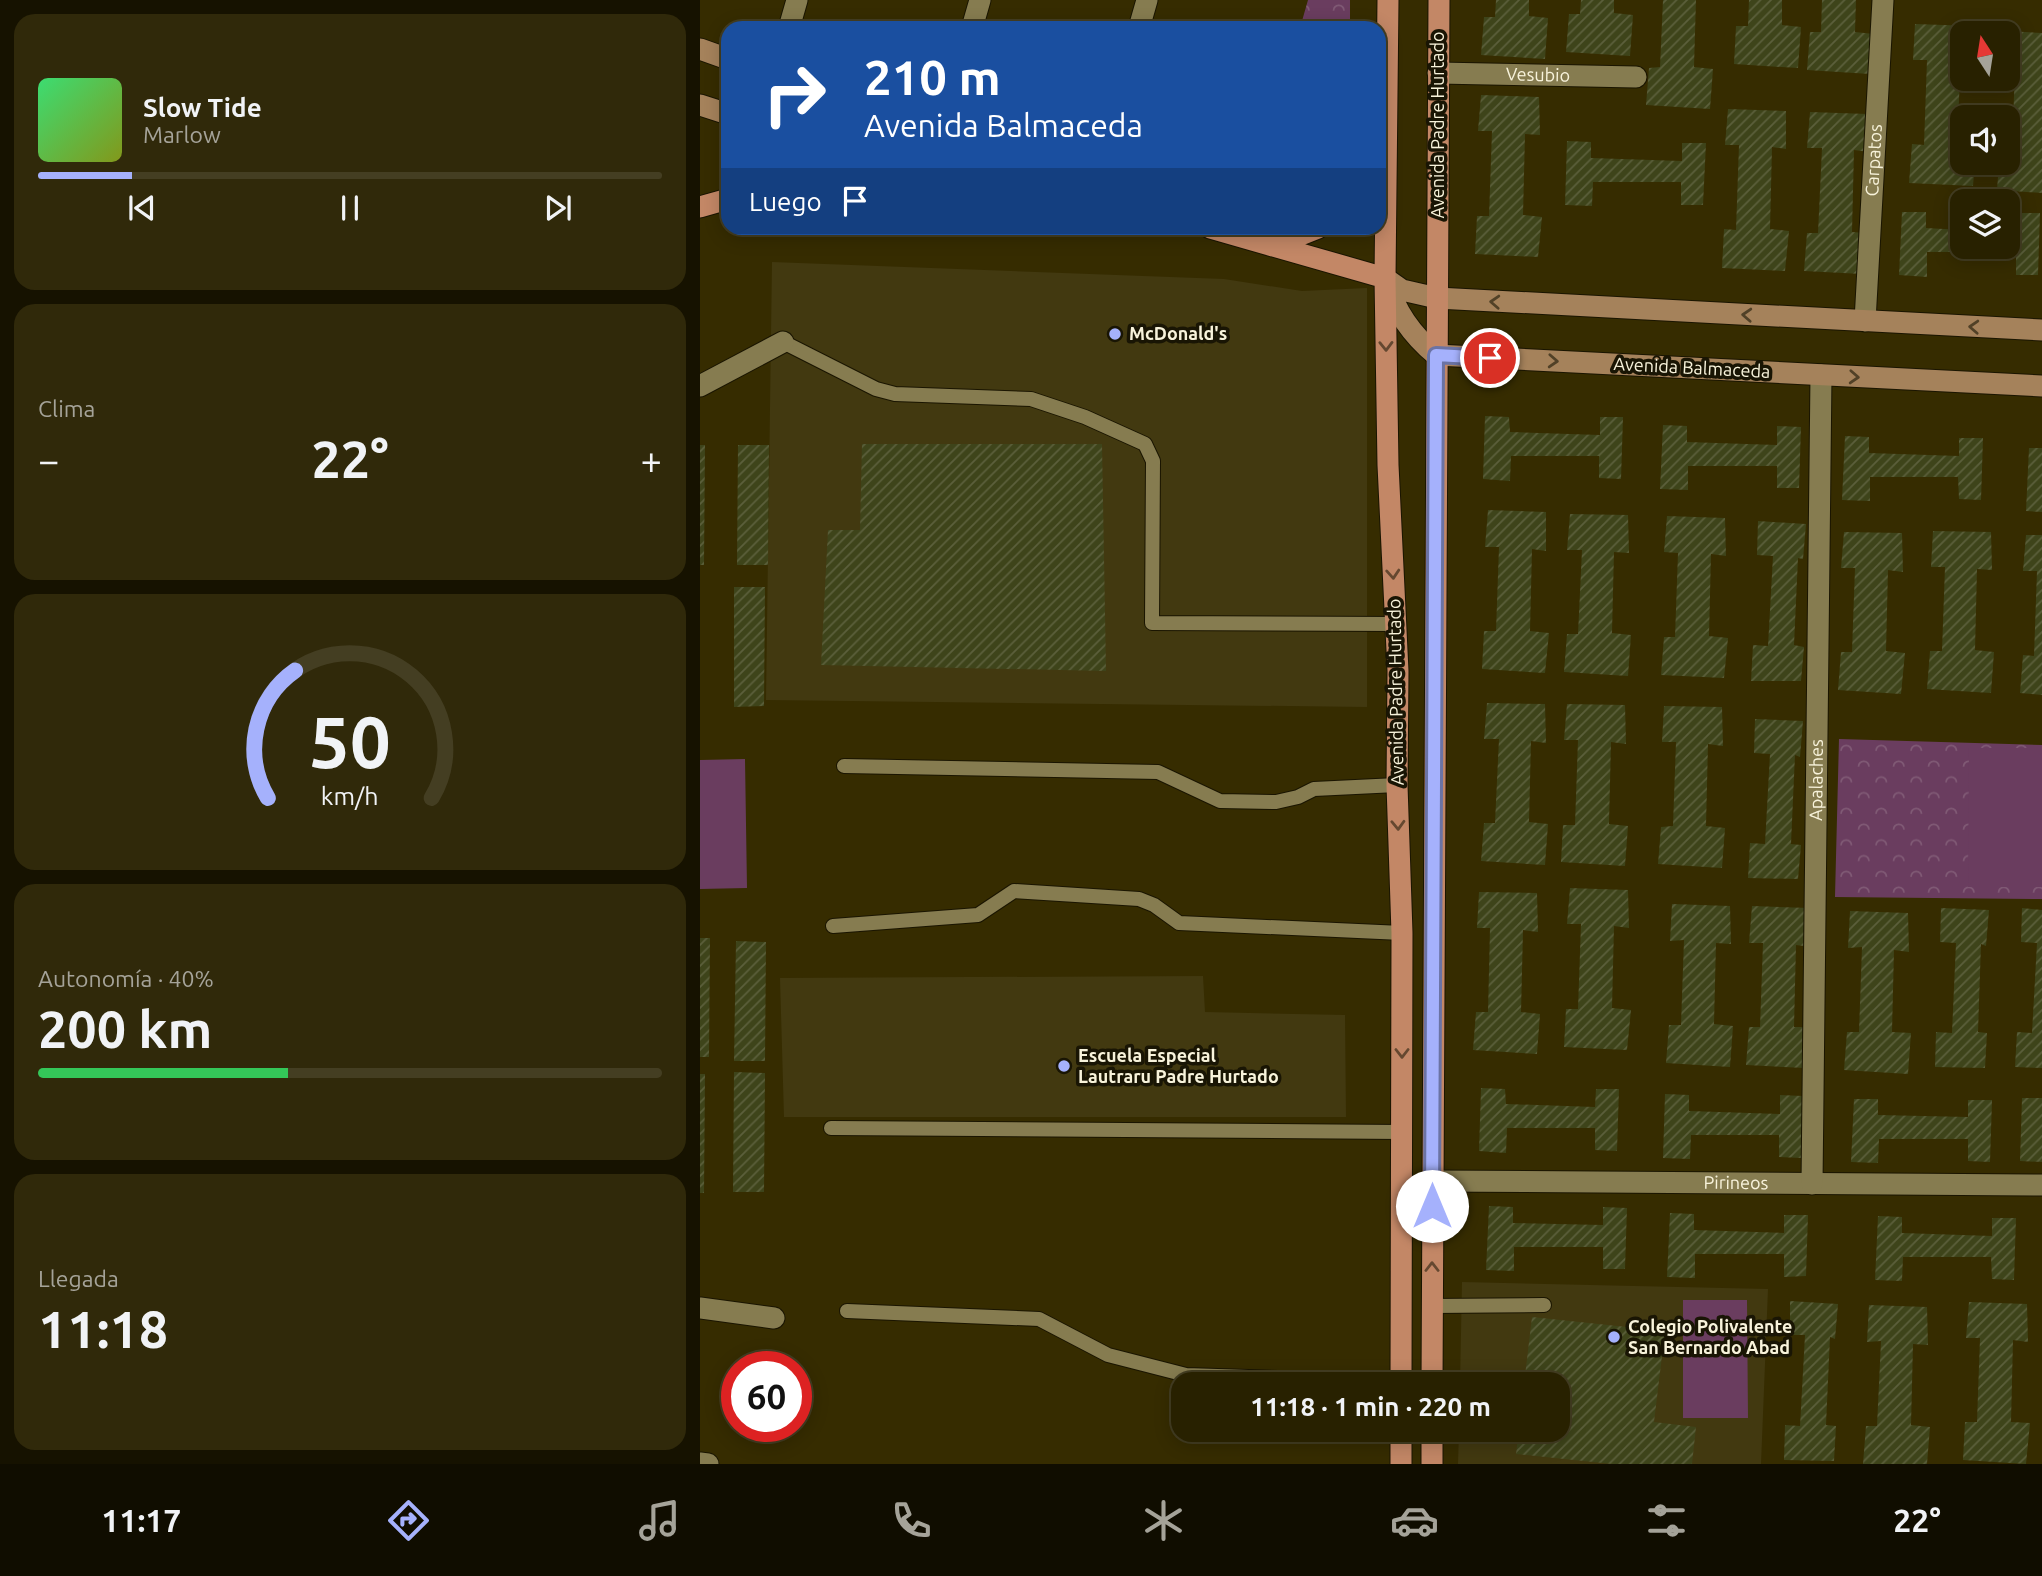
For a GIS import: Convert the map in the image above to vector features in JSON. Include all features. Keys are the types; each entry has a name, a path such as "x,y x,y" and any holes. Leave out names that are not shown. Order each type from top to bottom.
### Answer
{"main road":[{"name":"Avenida Padre Hurtado","path":"1386,208 1388,0"},
{"name":"Avenida Padre Hurtado","path":"1432,1372 1439,0"},
{"path":"700,207 721,201"},
{"path":"1249,235 1273,246 1385,278"},
{"path":"1273,246 1300,235"},
{"name":"Avenida Padre Hurtado","path":"1386,235 1388,465 1396,624 1397,785 1402,933 1401,1372"},
{"path":"1401,1442 1401,1464"},
{"path":"1432,1442 1432,1464"}],"street":[{"path":"791,21 797,0"},
{"path":"974,21 980,0"},
{"path":"1141,21 1147,0"},
{"name":"Carpatos","path":"1865,321 1883,0"},
{"path":"700,50 721,57"},
{"name":"Vesubio","path":"1438,73 1636,77"},
{"path":"700,105 721,112"},
{"path":"1385,278 1402,290 1437,298 2042,330"},
{"path":"1385,278 1399,313 1422,343 1436,355"},
{"path":"700,386 783,342"},
{"name":"Avenida Balmaceda","path":"1436,355 2042,386"},
{"name":"Apalaches","path":"1812,1184 1821,375"},
{"name":"Pirineos","path":"1432,1181 2042,1185"},
{"path":"700,1308 774,1318"},
{"path":"700,1463 708,1464"}],"lane":[{"path":"783,342 876,389 895,394 1031,399 1085,417 1145,444 1153,461 1152,623 1396,624"},
{"path":"844,766 1158,772 1220,801 1276,802 1298,797 1314,789 1397,785"},
{"path":"833,926 978,915 1014,891 1139,899 1154,905 1179,923 1402,933"},
{"path":"831,1128 1402,1132"},
{"path":"1432,1306 1544,1305"},
{"path":"846,1311 1039,1320 1108,1354 1175,1372"}],"shaded area":[{"path":"772,262 1224,279 1302,291 1367,288 1367,707 766,700"},
{"name":"Escuela Especial Lautraru Padre Hurtado","path":"1203,976 1205,1012 1345,1015 1346,1117 784,1117 780,978"},
{"name":"Colegio Polivalente San Bernardo Abad","path":"1462,1282 1768,1289 1761,1464 1458,1464 1459,1442 1570,1442 1570,1372 1460,1372"}],"green space":[{"path":"1308,0 1350,0 1350,21 1302,21"},
{"path":"1839,739 2042,745 2042,899 1835,897"},
{"path":"1969,748 2042,748 2042,887 1968,887"},
{"path":"745,759 747,888 700,889 700,760"},
{"path":"1683,1300 1747,1300 1748,1418 1683,1418"}],"building":[{"path":"1496,0 1529,0 1529,16 1548,18 1545,59 1481,55 1484,17 1495,17"},
{"path":"1581,0 1614,0 1614,13 1633,15 1630,56 1566,52 1569,14 1580,14"},
{"path":"1663,0 1696,0 1694,67 1713,69 1710,109 1646,105 1649,68 1660,67"},
{"path":"1749,0 1782,0 1782,25 1801,27 1798,68 1734,64 1736,26 1748,26"},
{"path":"1822,0 1856,0 1855,32 1874,34 1870,74 1807,70 1810,32 1821,32"},
{"path":"1915,24 1950,25 1950,91 1959,91 1959,105 1950,105 1950,175 1974,175 1973,186 1909,183 1912,144 1924,145 1927,60 1913,60"},
{"path":"2020,32 2042,33 2042,193 1997,189 1998,175 2020,175 2020,105 2014,105 2014,91 2020,91"},
{"path":"1481,95 1539,97 1540,135 1525,134 1523,215 1542,217 1538,257 1475,254 1477,216 1489,216 1492,131 1478,131"},
{"path":"1728,109 1786,111 1786,149 1772,147 1770,229 1789,231 1785,271 1722,268 1724,229 1736,230 1739,145 1725,145"},
{"path":"1810,112 1868,114 1869,152 1854,150 1852,232 1865,233 1862,274 1804,271 1807,233 1818,233 1822,148 1807,148"},
{"path":"1567,141 1591,142 1591,158 1682,161 1682,143 1706,143 1703,205 1681,205 1681,182 1593,182 1592,206 1565,205"},
{"path":"1902,212 1926,212 1926,228 1950,229 1950,252 1927,252 1927,277 1899,275"},
{"path":"2020,213 2040,213 2038,275 2016,275 2016,259 2020,259"},
{"path":"1485,416 1509,417 1510,432 1600,435 1600,417 1623,417 1621,479 1599,478 1599,456 1511,456 1510,481 1483,479"},
{"path":"1663,425 1687,426 1687,442 1777,445 1777,426 1801,427 1799,488 1777,488 1777,466 1688,466 1688,490 1660,489"},
{"path":"1845,436 1869,437 1869,453 1959,456 1959,438 1983,438 1981,500 1959,499 1958,477 1870,477 1870,501 1842,500"},
{"path":"862,444 1102,444 1106,671 821,665 828,530 860,530"},
{"path":"700,445 705,445 704,565 700,565"},
{"path":"738,445 769,445 768,565 737,565"},
{"path":"2029,448 2042,448 2042,512 2026,511"},
{"path":"1488,510 1546,512 1546,551 1532,549 1530,631 1549,633 1545,673 1482,669 1484,631 1496,631 1499,547 1485,547"},
{"path":"1570,514 1628,515 1629,553 1614,552 1612,633 1631,635 1628,676 1564,672 1567,634 1578,634 1582,550 1567,550"},
{"path":"1667,516 1725,518 1726,556 1711,554 1709,636 1728,638 1724,678 1661,675 1664,637 1675,637 1678,553 1664,552"},
{"path":"1758,521 1806,524 1803,559 1798,558 1794,645 1804,647 1801,681 1751,681 1753,645 1768,646 1773,556 1757,555"},
{"path":"1933,531 1991,532 1992,570 1977,569 1975,650 1994,652 1991,693 1927,689 1930,651 1942,651 1945,567 1931,567"},
{"path":"1844,532 1902,533 1903,572 1888,570 1886,651 1905,653 1901,694 1838,690 1841,652 1852,652 1855,568 1841,568"},
{"path":"2026,535 2042,535 2042,695 2020,693 2023,655 2034,656 2037,571 2023,571"},
{"path":"734,587 765,587 764,706 734,707"},
{"path":"1487,703 1545,704 1546,743 1531,741 1529,822 1548,824 1545,865 1481,861 1484,823 1495,823 1499,739 1484,739"},
{"path":"1567,704 1625,705 1626,744 1611,742 1609,824 1628,826 1625,866 1561,862 1563,825 1575,825 1578,740 1564,740"},
{"path":"1664,706 1722,707 1723,746 1708,744 1706,826 1725,828 1722,868 1658,864 1661,827 1673,826 1676,742 1662,742"},
{"path":"1755,719 1803,721 1800,757 1795,755 1791,844 1801,845 1798,879 1748,878 1750,843 1765,844 1770,754 1754,753"},
{"path":"1570,888 1628,890 1629,928 1614,926 1612,1008 1631,1010 1627,1050 1564,1047 1566,1009 1578,1009 1581,924 1567,924"},
{"path":"1479,892 1537,893 1538,932 1523,930 1521,1012 1540,1014 1537,1054 1473,1050 1476,1012 1488,1012 1490,928 1477,928"},
{"path":"1672,904 1730,906 1731,944 1716,943 1714,1024 1733,1026 1730,1067 1666,1063 1669,1025 1681,1025 1684,940 1670,941"},
{"path":"1752,906 1810,908 1811,947 1796,945 1794,1027 1805,1027 1805,1068 1746,1065 1749,1027 1760,1027 1763,943 1749,943"},
{"path":"1941,908 1989,910 1986,946 1981,944 1978,1032 1987,1033 1985,1068 1935,1067 1936,1032 1952,1033 1956,943 1940,942"},
{"path":"2022,908 2042,910 2042,1068 2015,1067 2017,1032 2032,1033 2037,943 2021,942"},
{"path":"1850,911 1908,913 1909,952 1894,950 1892,1032 1911,1033 1908,1074 1844,1070 1847,1032 1859,1032 1862,947 1848,948"},
{"path":"700,938 710,938 709,1057 700,1057"},
{"path":"736,941 766,942 765,1061 734,1061"},
{"path":"734,1072 765,1073 764,1192 733,1192"},
{"path":"700,1074 705,1074 704,1193 700,1193"},
{"path":"1481,1088 1505,1089 1506,1104 1595,1107 1596,1089 1619,1089 1617,1151 1595,1150 1595,1128 1507,1128 1506,1153 1479,1151"},
{"path":"1665,1094 1689,1095 1689,1111 1780,1114 1780,1095 1803,1096 1801,1158 1779,1157 1779,1135 1691,1135 1690,1159 1663,1158"},
{"path":"2022,1098 2042,1098 2042,1162 2020,1161"},
{"path":"1854,1099 1878,1099 1878,1115 1968,1117 1968,1100 1992,1100 1990,1162 1968,1161 1968,1139 1879,1139 1878,1163 1851,1162"},
{"path":"1489,1206 1513,1207 1513,1223 1603,1225 1603,1207 1627,1208 1625,1269 1603,1269 1603,1247 1514,1247 1514,1271 1486,1270"},
{"path":"1670,1213 1694,1214 1694,1230 1784,1233 1784,1215 1808,1215 1806,1276 1784,1277 1784,1254 1695,1254 1695,1278 1667,1277"},
{"path":"1878,1216 1902,1217 1902,1233 1992,1236 1992,1218 2016,1218 2014,1280 1992,1279 1991,1257 1903,1257 1902,1281 1875,1280"},
{"path":"1790,1301 1838,1304 1835,1339 1830,1337 1826,1425 1836,1426 1834,1461 1784,1460 1785,1425 1800,1426 1805,1335 1790,1335"},
{"path":"1969,1302 2027,1304 2028,1342 2013,1340 2011,1422 2030,1423 2026,1464 1963,1460 1965,1422 1977,1422 1980,1338 1966,1338"},
{"path":"1869,1305 1927,1307 1928,1345 1913,1344 1911,1425 1930,1427 1927,1464 1863,1464 1866,1426 1877,1426 1881,1341 1867,1342"},
{"path":"1532,1317 1665,1331 1654,1422 1696,1427 1692,1464 1612,1464 1516,1454 1518,1442 1570,1442 1570,1372 1525,1372"}],"place":[{"name":"McDonald's","path":"1115,334"},
{"name":"Escuela Especial Lautraru Padre Hurtado","path":"1064,1066"},
{"name":"Colegio Polivalente San Bernardo Abad","path":"1614,1337"}],"route":[{"path":"1432,1206 1436,355 1490,358"}]}
